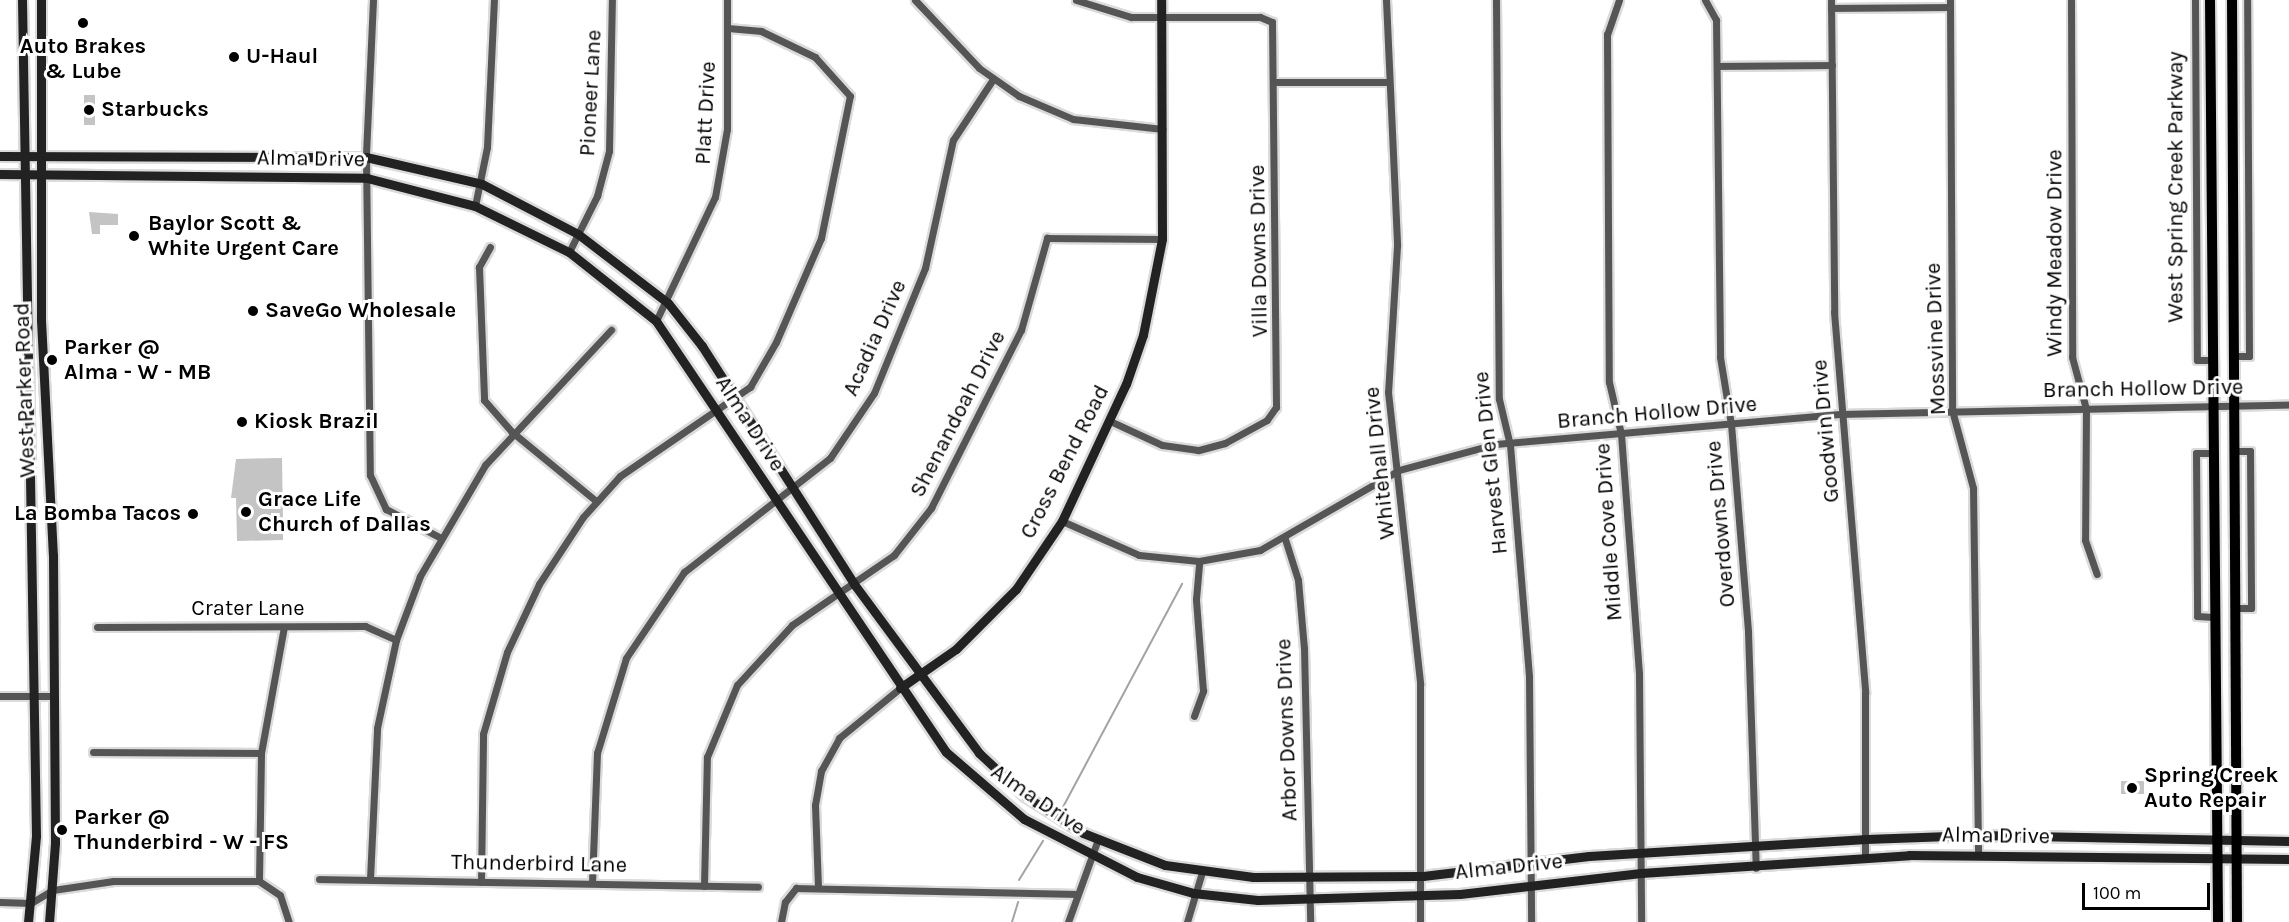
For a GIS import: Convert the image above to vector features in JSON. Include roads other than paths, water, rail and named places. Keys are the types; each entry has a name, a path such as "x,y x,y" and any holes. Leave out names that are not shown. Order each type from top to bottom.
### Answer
{"main road":[{"name":"West Parker Road","path":"22,0 26,424 34,552 36,854 28,922"},
{"name":"West Parker Road","path":"41,0 41,320 44,426 53,555 53,890 50,922"},
{"name":"Cross Bend Road","path":"900,688 956,649 1016,589 1062,521 1110,421 1143,335 1162,239 1161,0"},
{"name":"West Spring Creek Parkway","path":"2210,0 2211,406 2218,922"},
{"path":"2232,0 2237,922"},
{"path":"22,20 41,19"},
{"name":"Alma Drive","path":"0,156 366,157 482,184 578,234 668,303 738,400 854,584 919,676 1000,774 1097,842 1202,872 1310,877 1467,874 1535,861 1642,852 1866,839 1977,835 2289,841"},
{"path":"206,157 206,178"},
{"name":"Alma Drive","path":"0,174 367,178 475,206 569,252 656,321 718,408 837,596 900,688 946,752 979,786 1089,857 1193,893 1309,898 1423,894 1641,873 1756,868 1865,858 1978,854 2110,858 2289,859"},
{"path":"25,320 41,320"},
{"path":"26,424 44,426"},
{"path":"34,552 53,555"},
{"path":"2110,858 2111,837"}],"street":[{"path":"373,0 366,157 372,486 398,519 440,537"},
{"path":"475,206 482,184 494,0"},
{"name":"Pioneer Lane","path":"569,252 597,196 609,151 612,0"},
{"name":"Platt Drive","path":"656,321 668,303 705,228 720,178 727,129 728,0"},
{"path":"915,0 993,79 1073,119 1162,129"},
{"path":"1076,0 1106,12 1161,18"},
{"name":"Whitehall Drive","path":"1386,0 1386,82 1397,246 1388,392 1399,470 1420,684 1423,876 1420,922"},
{"name":"Harvest Glen Drive","path":"1496,0 1499,399 1510,444 1529,676 1535,861 1531,922"},
{"name":"Middle Cove Drive","path":"1619,0 1609,21 1607,45 1609,382 1621,434 1639,674 1641,922"},
{"name":"Overdowns Drive","path":"1705,0 1716,20 1720,357 1731,424 1748,632 1756,868"},
{"name":"Windy Meadow Drive","path":"2071,0 2072,357 2086,409 2085,540 2097,574"},
{"name":"West Spring Creek Parkway","path":"2195,0 2197,360 2211,360"},
{"path":"2233,356 2249,356 2247,0"},
{"path":"1831,4 1950,4"},
{"name":"Goodwin Drive","path":"1831,4 1834,312 1865,693 1865,858"},
{"name":"Mossvine Drive","path":"1950,4 1952,410 1973,488 1978,854"},
{"name":"Villa Downs Drive","path":"1110,421 1162,445 1198,450 1242,434 1267,420 1276,407 1275,82 1270,18 1161,18"},
{"path":"481,882 480,773 493,694 539,584 596,501 650,452 718,408 738,400 762,371 821,237 849,96 815,57 761,31 728,28"},
{"path":"1717,66 1832,66"},
{"name":"Acadia Drive","path":"592,883 597,753 626,658 684,572 794,489 830,458 874,393 925,268 953,140 993,79"},
{"path":"1275,82 1386,82"},
{"name":"Shenandoah Drive","path":"704,886 703,788 707,757 724,709 770,644 894,555 948,481 1021,330 1047,238 1162,239"},
{"path":"490,247 478,267 480,383 492,413 596,501"},
{"path":"370,879 377,728 396,640 440,537 467,489 512,432 611,330"},
{"name":"Branch Hollow Drive","path":"1062,521 1139,555 1199,561 1260,550 1285,539 1399,470 1476,447 1842,414 2289,405"},
{"path":"2233,451 2250,452 2251,608 2235,608"},
{"path":"2212,453 2196,453 2197,616 2213,617"},
{"name":"Arbor Downs Drive","path":"1285,539 1298,580 1304,648 1310,922"},
{"path":"1194,716 1203,691 1196,599 1199,561"},
{"name":"Crater Lane","path":"97,627 365,626 396,640"},
{"path":"259,881 261,753 284,627"},
{"name":"Cross Bend Road","path":"818,887 815,805 821,771 838,738 900,688"},
{"path":"0,696 53,696"},
{"path":"93,752 261,753"},
{"path":"1068,922 1075,894 1097,842"},
{"path":"1187,922 1193,893 1202,872"},
{"name":"Thunderbird Lane","path":"319,879 758,887"},
{"path":"0,902 31,903 53,890 113,881 259,881 280,895 289,922"},
{"path":"781,922 785,902 796,888 1075,894"}],"waterway":[{"path":"1063,807 1182,584"},
{"path":"1019,880 1043,841"},
{"path":"1012,922 1018,902"}],"place":[{"name":"Auto Brakes & Lube","path":"83,23"},
{"name":"U-Haul","path":"234,57"},
{"name":"Starbucks","path":"89,110"},
{"name":"Baylor Scott & White Urgent Care","path":"134,236"},
{"name":"SaveGo Wholesale","path":"253,311"},
{"name":"Parker @ Alma - W - MB","path":"52,360"},
{"name":"Kiosk Brazil","path":"242,422"},
{"name":"Grace Life Church of Dallas","path":"246,512"},
{"name":"La Bomba Tacos","path":"193,514"},
{"name":"Spring Creek Auto Repair","path":"2132,788"},
{"name":"Parker @ Thunderbird - W - FS","path":"62,830"}]}
